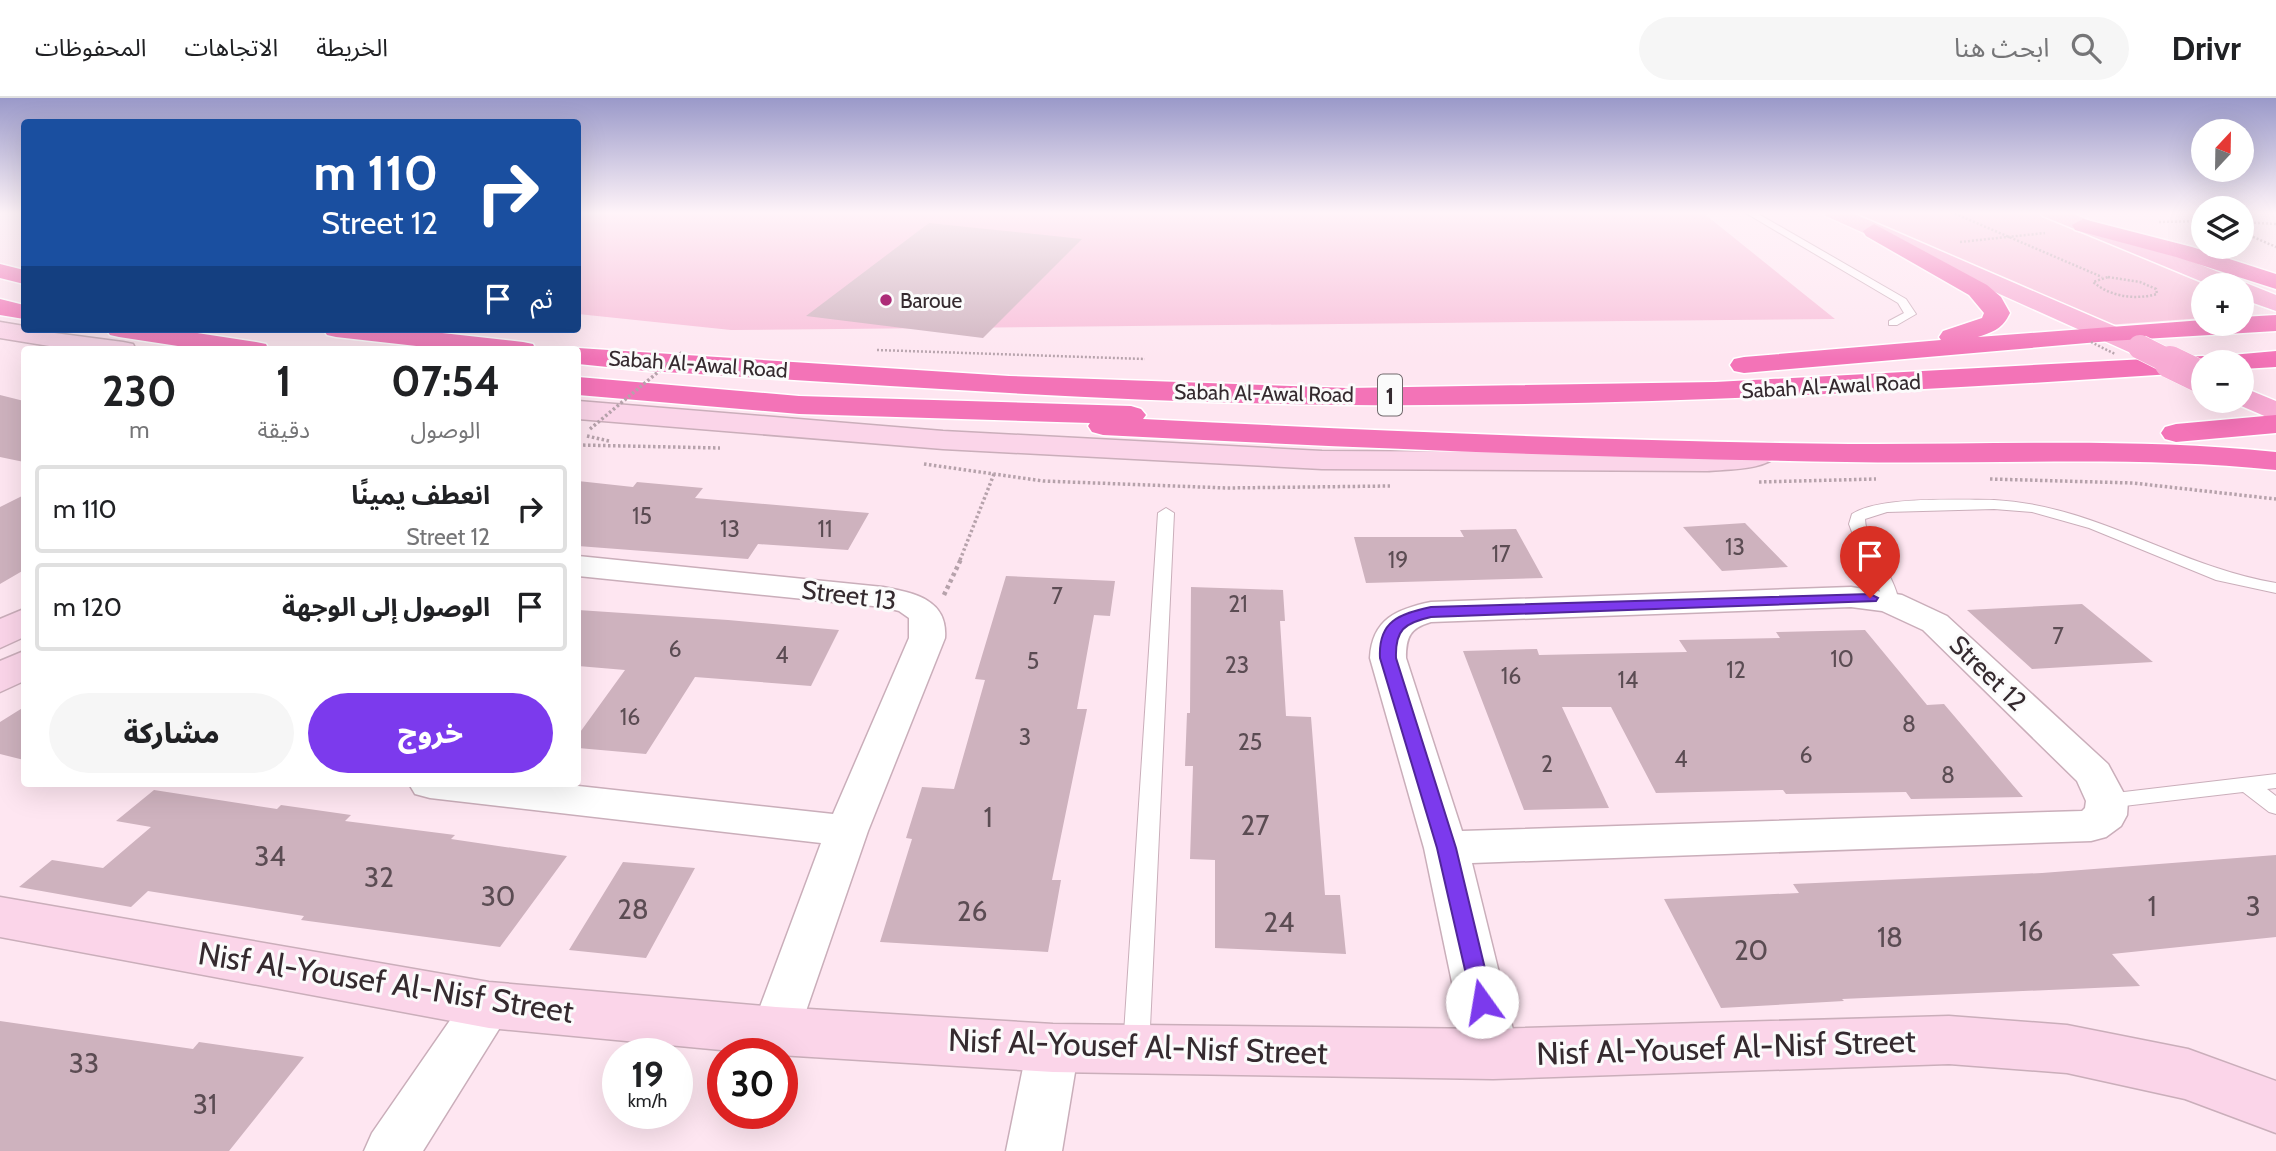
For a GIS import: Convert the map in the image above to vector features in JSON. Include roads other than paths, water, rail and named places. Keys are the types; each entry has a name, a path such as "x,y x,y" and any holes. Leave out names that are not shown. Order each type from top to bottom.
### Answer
{"highway":[{"path":"1814,359 1955,337 1983,328 1995,320 1995,306 1984,294 1924,261"},
{"path":"2214,261 2276,282"},
{"path":"0,273 21,277"},
{"path":"0,307 21,311"},
{"path":"1021,384 1440,381 1587,376 2110,333 2276,323"},
{"path":"145,333 230,346"},
{"path":"372,333 487,346"},
{"name":"Sabah Al-Awal Road","path":"581,356 647,363 1239,394 1685,392 1982,379 2191,365"},
{"path":"2254,360 2276,359"},
{"name":"Sabah Al-Awal Road","path":"581,386 799,405 1233,419 1669,417 1938,407 2191,391"},
{"path":"2254,394 2276,408"},
{"path":"799,405 1225,435 1503,446 1849,453 2199,453 2276,461"},
{"path":"1849,453 2111,439 2276,408"}],"main road":[{"path":"1944,261 2191,371"},
{"path":"2168,261 2199,273"},
{"path":"2254,295 2276,304"},
{"path":"2254,400 2276,408"}],"street":[{"path":"0,330 98,346"},
{"path":"584,419 1322,460 1693,462 1744,458 1766,451"},
{"name":"Street 13","path":"581,566 883,597 909,602 925,612 930,623 927,638 847,831 776,1031"},
{"name":"Street 12","path":"1493,1054 1447,848 1388,658 1387,641 1394,628 1411,616 1431,612 1851,597 1890,601 1935,623 2094,774 2107,801"},
{"path":"0,636 21,623"},
{"path":"0,679 21,665"},
{"path":"457,787 847,831"},
{"path":"1447,848 2091,825 2106,815 2107,801"},
{"name":"Nisf Al-Yousef Al-Nisf Street","path":"0,917 489,1005 776,1031 1053,1048 1493,1054 1962,1041 2067,1048 2188,1074 2276,1107"},
{"path":"392,1151 489,1005"},
{"path":"1034,1151 1053,1048"}],"lane":[{"path":"1834,261 1902,300 1910,314 1893,323"},
{"path":"1890,601 1886,576 1856,527 1857,517 1876,509 1992,504 2028,506 2067,515 2216,575 2272,590"},
{"path":"1136,1049 1166,513"},
{"path":"2107,801 2276,781"},
{"path":"2247,784 2276,807"}],"place":[{"name":"Baroue","path":"886,300"}]}
